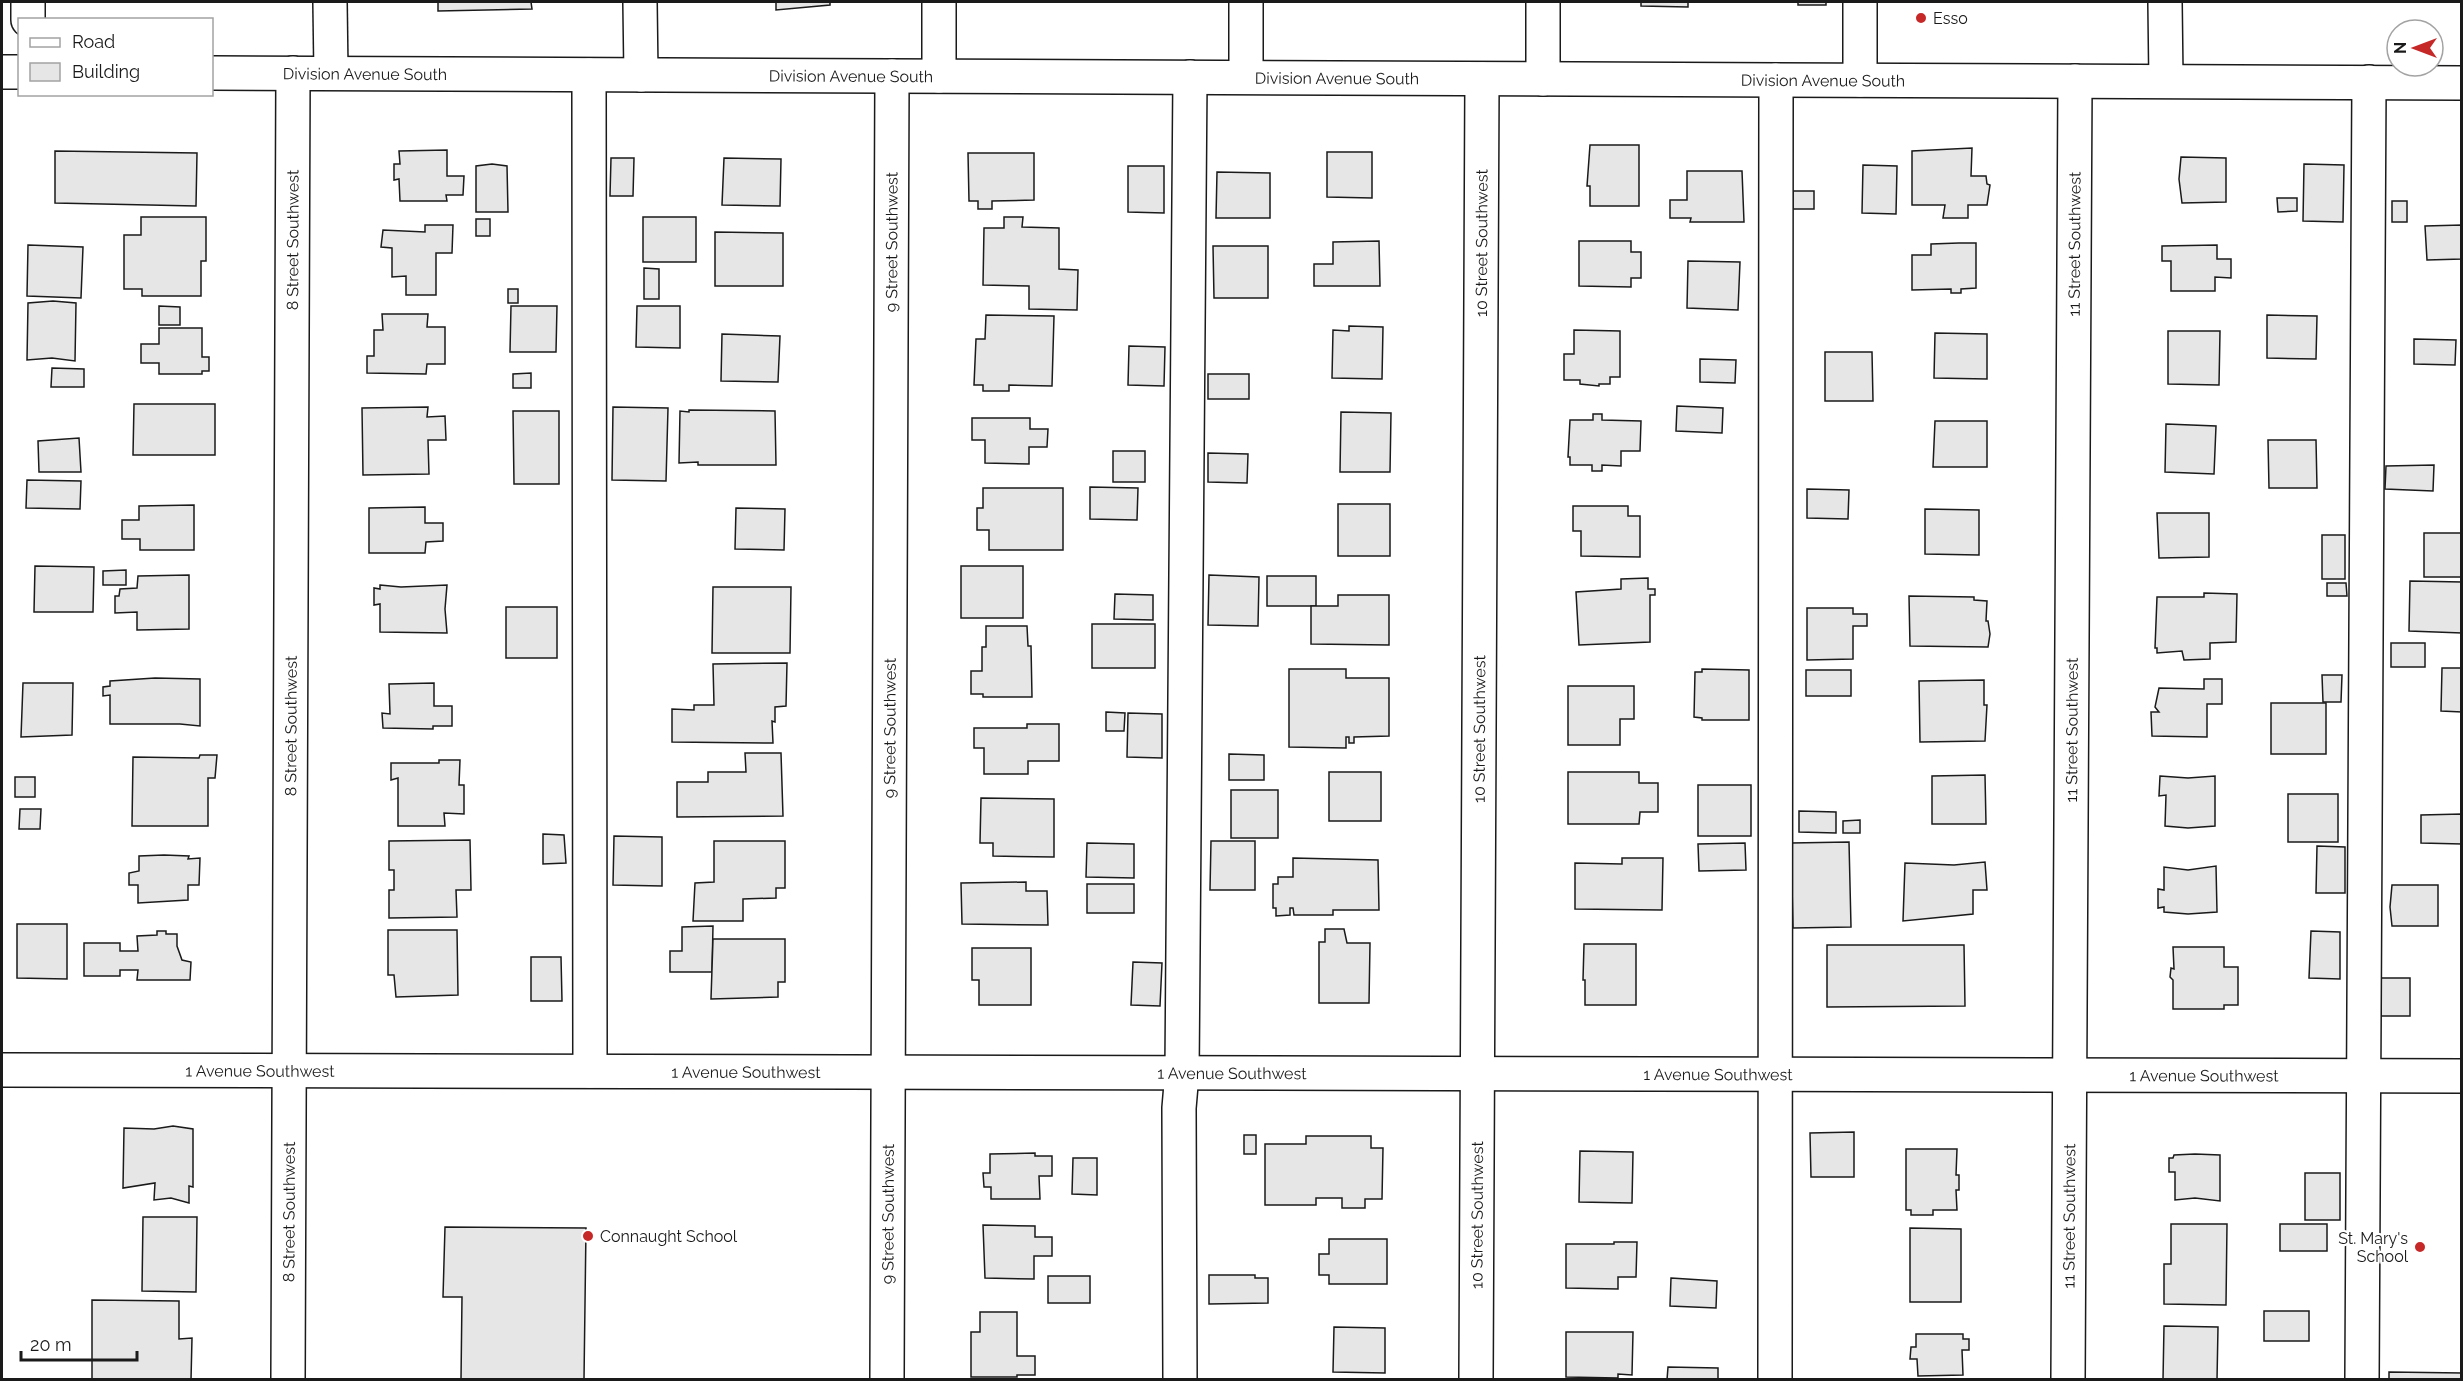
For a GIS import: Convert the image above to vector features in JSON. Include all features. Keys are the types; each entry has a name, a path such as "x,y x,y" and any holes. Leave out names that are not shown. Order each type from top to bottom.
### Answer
{"street":[{"path":"28,2 28,18"},
{"path":"330,2 331,73"},
{"path":"640,2 640,75"},
{"path":"939,2 939,76"},
{"path":"1246,2 1246,77"},
{"path":"1542,2 1543,78"},
{"path":"1860,2 1860,80"},
{"path":"2166,2 2166,81"},
{"path":"2,72 18,72"},
{"name":"Division Avenue South","path":"213,73 2462,83"},
{"name":"8 Street Southwest","path":"288,1380 293,73"},
{"path":"589,75 590,1071"},
{"name":"9 Street Southwest","path":"887,1380 892,76"},
{"path":"1180,1380 1179,1108 1182,1073 1190,77"},
{"name":"10 Street Southwest","path":"1476,1380 1482,78"},
{"path":"1775,1380 1776,80"},
{"name":"11 Street Southwest","path":"2067,1380 2075,81"},
{"path":"2362,1380 2369,82"},
{"name":"1 Avenue Southwest","path":"2,1070 2462,1076"}],"building":[{"path":"438,2 531,2 532,9 438,11"},
{"path":"776,2 830,2 830,5 776,10"},
{"path":"1641,2 1688,2 1688,7 1641,6"},
{"path":"1798,2 1826,2 1826,5 1798,5"},
{"path":"1590,145 1639,145 1639,206 1590,206 1590,186 1587,186"},
{"path":"1972,148 1971,176 1986,176 1987,184 1990,185 1987,205 1968,205 1968,218 1943,218 1945,205 1912,205 1912,151"},
{"path":"447,150 447,176 464,176 463,195 446,195 447,201 400,201 399,179 394,180 394,164 400,164 399,151"},
{"path":"55,151 197,153 196,206 55,203"},
{"path":"1327,152 1372,152 1372,198 1327,197"},
{"path":"968,153 1034,153 1034,200 992,201 992,209 978,209 978,201 969,201"},
{"path":"2181,157 2226,158 2226,202 2182,203 2179,179"},
{"path":"611,158 634,158 633,196 610,196"},
{"path":"724,158 781,159 780,206 722,205"},
{"path":"492,164 507,166 508,212 476,212 476,166"},
{"path":"2304,164 2344,165 2343,222 2303,221"},
{"path":"1863,165 1897,166 1896,214 1862,213"},
{"path":"1128,166 1164,166 1164,213 1128,212"},
{"path":"1687,171 1742,171 1744,222 1690,222 1691,218 1670,218 1670,200 1687,200"},
{"path":"1217,172 1270,173 1270,218 1216,218"},
{"path":"1793,191 1814,191 1814,209 1793,209"},
{"path":"2277,198 2297,198 2297,211 2278,212"},
{"path":"2392,201 2407,201 2407,222 2392,222"},
{"path":"141,217 206,217 206,261 201,261 201,296 142,296 142,289 124,289 124,235 141,235"},
{"path":"643,217 696,217 696,262 643,262"},
{"path":"1004,217 1023,217 1022,227 1059,228 1059,269 1078,270 1077,310 1029,309 1029,286 983,285 984,228 1004,228"},
{"path":"476,219 490,219 490,236 476,236"},
{"path":"425,225 453,225 452,253 436,253 436,295 406,295 406,276 392,277 392,248 381,247 383,230 425,232"},
{"path":"2462,225 2462,259 2427,260 2425,226"},
{"path":"715,232 783,233 783,286 715,286"},
{"path":"1379,241 1380,286 1314,286 1314,264 1333,264 1333,242"},
{"path":"1579,241 1631,241 1631,252 1641,252 1641,278 1631,278 1631,287 1579,286"},
{"path":"1976,243 1976,288 1961,289 1961,293 1951,293 1951,289 1912,290 1912,255 1931,255 1931,244"},
{"path":"28,245 83,247 81,298 27,296"},
{"path":"2217,245 2217,259 2231,259 2231,278 2215,277 2215,291 2171,291 2171,261 2162,261 2162,246"},
{"path":"1213,246 1268,246 1268,298 1214,298"},
{"path":"1688,261 1740,262 1738,310 1687,308"},
{"path":"644,268 659,269 659,299 644,299"},
{"path":"508,289 518,289 518,303 508,303"},
{"path":"53,301 76,303 75,361 52,358 27,360 28,303"},
{"path":"159,306 180,307 180,325 159,325"},
{"path":"511,306 557,306 556,352 510,352"},
{"path":"637,306 680,306 680,348 636,347"},
{"path":"382,314 428,314 427,327 445,327 445,364 427,364 426,374 367,373 367,356 374,356 374,330 383,330"},
{"path":"986,315 1054,316 1052,386 1009,385 1009,391 983,391 983,385 974,385 976,339 985,339"},
{"path":"2267,315 2317,316 2316,359 2267,358"},
{"path":"1349,326 1383,327 1382,379 1332,378 1333,330 1349,331"},
{"path":"159,328 202,328 202,357 209,357 209,371 202,371 202,374 159,374 159,363 141,363 141,344 159,344"},
{"path":"1574,330 1620,331 1620,377 1610,377 1610,384 1599,384 1599,386 1580,384 1580,380 1564,380 1564,354 1574,354"},
{"path":"2168,331 2220,331 2219,385 2168,384"},
{"path":"1935,333 1987,334 1987,379 1934,378"},
{"path":"722,334 780,336 778,382 721,381"},
{"path":"2414,339 2456,340 2455,365 2414,364"},
{"path":"1129,346 1165,347 1164,386 1128,385"},
{"path":"1825,352 1872,352 1873,401 1825,401"},
{"path":"1700,359 1736,360 1735,383 1700,382"},
{"path":"52,368 84,369 84,387 51,387"},
{"path":"531,373 531,388 513,388 513,374"},
{"path":"1208,374 1249,374 1249,399 1208,399"},
{"path":"134,404 215,404 215,455 133,455"},
{"path":"1677,406 1723,408 1722,433 1676,431"},
{"path":"428,407 427,417 445,416 446,440 428,440 429,474 363,475 362,408"},
{"path":"613,407 668,408 666,481 612,480"},
{"path":"689,410 775,411 776,465 679,463 680,411 689,412"},
{"path":"513,411 559,411 559,484 514,484"},
{"path":"1341,412 1391,413 1390,472 1340,472"},
{"path":"1593,414 1602,414 1602,420 1641,421 1640,451 1621,451 1621,466 1602,465 1602,471 1592,471 1592,465 1570,465 1570,457 1568,457 1570,420 1593,420"},
{"path":"972,418 1030,418 1030,429 1048,429 1047,447 1029,447 1029,464 985,463 985,440 972,440"},
{"path":"1935,421 1987,421 1987,467 1933,467"},
{"path":"2166,424 2216,426 2214,474 2165,472"},
{"path":"79,438 81,472 39,472 38,441"},
{"path":"2268,440 2316,440 2317,488 2269,488"},
{"path":"1113,451 1145,451 1145,482 1113,482"},
{"path":"1208,453 1248,454 1247,483 1208,482"},
{"path":"2434,465 2433,491 2385,489 2386,466"},
{"path":"27,480 81,481 80,509 26,508"},
{"path":"1090,487 1138,488 1137,520 1090,519"},
{"path":"983,488 1063,488 1063,550 989,550 989,530 977,530 977,508 983,508"},
{"path":"1807,489 1849,490 1848,519 1807,518"},
{"path":"1338,504 1390,504 1390,556 1338,556"},
{"path":"194,505 194,550 140,550 140,539 122,539 122,520 139,520 139,506"},
{"path":"1573,506 1628,506 1628,516 1640,516 1640,557 1581,556 1581,531 1573,531"},
{"path":"425,507 425,523 443,523 443,541 426,542 425,553 369,553 369,508"},
{"path":"736,508 785,509 784,550 735,549"},
{"path":"1925,509 1979,510 1979,555 1925,554"},
{"path":"2157,513 2209,513 2209,557 2159,558"},
{"path":"2424,533 2462,533 2462,577 2424,577"},
{"path":"2322,535 2345,535 2345,579 2322,579"},
{"path":"35,566 94,567 93,612 34,612"},
{"path":"961,566 1023,566 1023,618 961,618"},
{"path":"126,570 126,585 103,585 103,571"},
{"path":"189,575 189,629 137,630 137,612 115,613 115,596 119,596 120,589 137,588 138,576"},
{"path":"1209,575 1259,577 1258,626 1208,625"},
{"path":"1267,576 1316,576 1316,606 1267,606"},
{"path":"1648,578 1648,589 1655,589 1655,595 1650,595 1650,642 1579,645 1576,592 1621,589 1621,579"},
{"path":"2410,581 2462,582 2462,633 2409,631"},
{"path":"2327,583 2346,583 2347,596 2327,596"},
{"path":"380,585 401,587 447,585 445,609 447,633 380,632 380,604 374,605 374,588 380,589"},
{"path":"713,587 791,587 790,653 712,653"},
{"path":"2204,593 2237,594 2236,642 2210,643 2210,659 2184,660 2182,651 2157,653 2157,648 2155,648 2157,597 2204,597"},
{"path":"1115,594 1153,595 1153,620 1114,619"},
{"path":"1338,595 1389,595 1389,645 1311,644 1311,606 1338,606"},
{"path":"1909,596 1974,597 1974,600 1987,601 1986,621 1988,621 1990,634 1988,647 1910,646"},
{"path":"506,607 557,607 557,658 506,658"},
{"path":"1807,608 1853,608 1853,614 1867,614 1867,626 1853,626 1853,659 1807,660"},
{"path":"1092,624 1155,624 1155,668 1092,668"},
{"path":"986,626 1027,626 1028,646 1031,646 1032,697 983,697 983,694 971,694 971,671 982,671 982,647 986,647"},
{"path":"2391,643 2425,643 2425,667 2391,667"},
{"path":"787,663 786,706 775,707 775,722 772,721 773,743 672,742 672,709 694,710 694,705 714,705 713,664"},
{"path":"2442,668 2462,668 2462,712 2441,711"},
{"path":"1289,669 1346,669 1346,678 1389,678 1389,736 1354,737 1354,743 1349,743 1349,737 1346,737 1346,748 1289,747"},
{"path":"1702,669 1749,670 1749,720 1702,720 1702,718 1694,717 1695,672 1702,672"},
{"path":"1806,670 1851,670 1851,696 1806,696"},
{"path":"2322,675 2342,675 2341,702 2323,702"},
{"path":"155,678 200,679 200,726 110,724 110,695 103,696 103,687 110,686 110,681"},
{"path":"2204,679 2222,679 2222,704 2207,704 2207,737 2152,736 2151,712 2159,712 2155,707 2159,688 2204,689"},
{"path":"1984,680 1984,705 1987,705 1985,741 1920,742 1919,681"},
{"path":"23,683 73,683 72,735 21,737"},
{"path":"434,683 434,706 452,706 452,726 433,726 433,729 383,728 382,713 390,714 389,684"},
{"path":"1568,686 1634,686 1634,719 1620,719 1620,745 1568,745"},
{"path":"2271,703 2326,703 2326,754 2271,754"},
{"path":"1106,712 1125,713 1124,731 1106,731"},
{"path":"1128,713 1162,714 1162,758 1127,757"},
{"path":"1027,724 1059,724 1059,761 1028,761 1028,774 984,774 984,748 974,748 974,728 1027,728"},
{"path":"745,753 781,753 783,816 677,817 677,782 708,782 708,772 746,772"},
{"path":"1229,754 1264,755 1264,780 1229,780"},
{"path":"200,755 217,755 215,778 208,778 208,826 132,826 133,757 199,758"},
{"path":"439,760 460,760 459,785 464,785 464,814 444,813 445,826 398,826 398,778 391,780 391,763 439,763"},
{"path":"1329,772 1381,772 1381,821 1329,821"},
{"path":"1568,772 1639,772 1639,783 1658,783 1658,812 1640,812 1639,824 1568,824"},
{"path":"1985,775 1986,824 1932,824 1932,776"},
{"path":"2160,776 2188,778 2215,776 2215,826 2188,828 2165,826 2166,795 2159,796"},
{"path":"15,777 35,777 35,797 15,797"},
{"path":"1698,785 1751,785 1751,836 1698,836"},
{"path":"1231,790 1278,790 1278,838 1231,838"},
{"path":"2288,794 2338,794 2338,842 2288,842"},
{"path":"981,798 1054,799 1054,857 993,856 993,843 980,843"},
{"path":"20,809 41,809 40,829 19,829"},
{"path":"1799,811 1836,812 1836,833 1799,832"},
{"path":"2462,814 2462,844 2421,843 2421,815"},
{"path":"1860,820 1860,833 1843,833 1843,821"},
{"path":"543,834 564,835 566,863 543,864"},
{"path":"614,836 662,837 662,886 613,885"},
{"path":"470,840 471,890 456,890 457,917 389,918 389,890 394,890 394,870 389,870 389,841"},
{"path":"714,841 785,841 785,888 776,888 776,898 743,899 743,921 693,921 695,883 714,882"},
{"path":"1211,841 1255,841 1255,890 1210,890"},
{"path":"1849,842 1851,927 1793,928 1791,843"},
{"path":"1087,843 1134,844 1134,878 1086,877"},
{"path":"1745,843 1746,870 1699,871 1698,844"},
{"path":"2317,846 2345,847 2345,893 2316,893"},
{"path":"139,856 189,856 188,859 200,858 199,885 188,885 188,900 138,903 138,885 129,885 129,873 139,871"},
{"path":"1293,858 1378,860 1379,910 1333,910 1333,915 1294,915 1293,908 1290,908 1290,915 1276,916 1276,908 1273,908 1273,884 1278,884 1278,877 1293,877"},
{"path":"1622,858 1663,858 1662,910 1575,909 1575,863 1622,864"},
{"path":"1985,862 1987,890 1973,890 1973,914 1903,921 1905,863 1954,865"},
{"path":"2216,866 2217,912 2188,914 2164,912 2164,907 2158,908 2158,889 2164,890 2164,867 2188,870"},
{"path":"1026,882 1026,891 1047,891 1048,925 962,924 961,883"},
{"path":"1087,884 1134,884 1134,913 1087,913"},
{"path":"2392,885 2438,885 2438,926 2392,926 2390,907"},
{"path":"17,924 67,924 67,979 17,978"},
{"path":"713,926 712,972 670,972 670,951 682,951 682,927"},
{"path":"1325,929 1344,929 1347,943 1370,943 1369,1003 1319,1003 1319,942 1325,942"},
{"path":"388,930 457,930 458,995 396,997 394,975 388,975"},
{"path":"157,931 177,934 177,946 182,960 191,962 190,980 137,980 138,970 120,970 120,976 84,976 84,943 120,943 120,951 138,951 137,936 157,935"},
{"path":"2311,931 2340,932 2340,979 2309,978"},
{"path":"713,939 785,939 785,982 778,982 778,997 711,999"},
{"path":"1584,944 1636,944 1636,1005 1585,1005"},
{"path":"1827,945 1964,945 1965,1006 1827,1007"},
{"path":"2173,947 2224,947 2224,967 2238,967 2238,1005 2224,1005 2224,1009 2173,1009 2173,980 2170,977 2171,968 2174,969"},
{"path":"972,948 1031,948 1031,1005 979,1005 979,980 972,980"},
{"path":"531,957 561,957 562,1001 531,1001"},
{"path":"1133,962 1162,963 1160,1006 1131,1005"},
{"path":"2381,978 2410,978 2410,1016 2381,1016"},
{"path":"173,1126 193,1129 193,1187 189,1186 189,1203 171,1198 154,1200 155,1183 123,1188 124,1128 154,1129"},
{"path":"1854,1132 1854,1177 1811,1177 1810,1133"},
{"path":"1244,1135 1256,1135 1256,1154 1244,1154"},
{"path":"1306,1136 1371,1136 1371,1148 1383,1148 1382,1199 1365,1199 1365,1208 1342,1208 1342,1198 1316,1198 1316,1205 1265,1205 1265,1144 1306,1144"},
{"path":"1906,1149 1957,1149 1956,1175 1959,1175 1959,1190 1956,1190 1957,1210 1933,1210 1933,1215 1911,1215 1911,1210 1906,1210"},
{"path":"1580,1151 1633,1152 1632,1203 1579,1202"},
{"path":"1035,1153 1035,1156 1052,1156 1052,1176 1039,1176 1040,1199 991,1199 991,1187 984,1187 983,1173 990,1173 990,1154"},
{"path":"2174,1155 2220,1155 2220,1201 2195,1198 2175,1200 2175,1172 2169,1172 2169,1158 2173,1158"},
{"path":"1073,1158 1097,1158 1097,1195 1072,1194"},
{"path":"2305,1173 2340,1173 2340,1220 2305,1220"},
{"path":"143,1217 197,1217 196,1292 142,1291"},
{"path":"2171,1224 2227,1224 2226,1305 2164,1304 2164,1264 2171,1264"},
{"path":"2280,1224 2327,1224 2327,1251 2280,1251"},
{"path":"983,1225 1035,1226 1035,1237 1052,1237 1052,1256 1034,1256 1034,1279 985,1278"},
{"path":"445,1227 586,1228 584,1380 461,1380 462,1297 443,1297"},
{"path":"1910,1228 1961,1229 1961,1302 1910,1302"},
{"path":"1329,1239 1387,1239 1387,1284 1329,1284 1329,1275 1319,1275 1319,1254 1329,1254"},
{"path":"1614,1242 1637,1242 1636,1277 1618,1277 1618,1289 1566,1288 1566,1244 1614,1244"},
{"path":"1209,1275 1255,1275 1255,1278 1268,1278 1268,1303 1209,1304"},
{"path":"1048,1276 1090,1276 1090,1303 1048,1303"},
{"path":"1671,1278 1717,1281 1716,1308 1670,1306"},
{"path":"92,1300 179,1301 179,1339 192,1338 191,1380 92,1380"},
{"path":"2264,1311 2309,1311 2309,1341 2264,1341"},
{"path":"980,1312 1017,1312 1017,1356 1035,1356 1035,1375 971,1377 971,1332 980,1332"},
{"path":"2164,1326 2218,1327 2217,1380 2163,1380"},
{"path":"1334,1327 1385,1328 1385,1373 1333,1372"},
{"path":"1566,1332 1633,1332 1632,1375 1618,1374 1618,1378 1566,1377"},
{"path":"1916,1334 1963,1334 1963,1339 1969,1339 1969,1350 1962,1350 1963,1375 1918,1376 1917,1359 1910,1359 1911,1347 1916,1347"},
{"path":"1668,1367 1718,1368 1718,1380 1667,1380"},
{"path":"2389,1372 2462,1373 2462,1380 2389,1380"}],"place":[{"name":"Esso","path":"1921,18"},
{"name":"Connaught School","path":"588,1236"},
{"name":"St. Mary's School","path":"2420,1247"}]}
